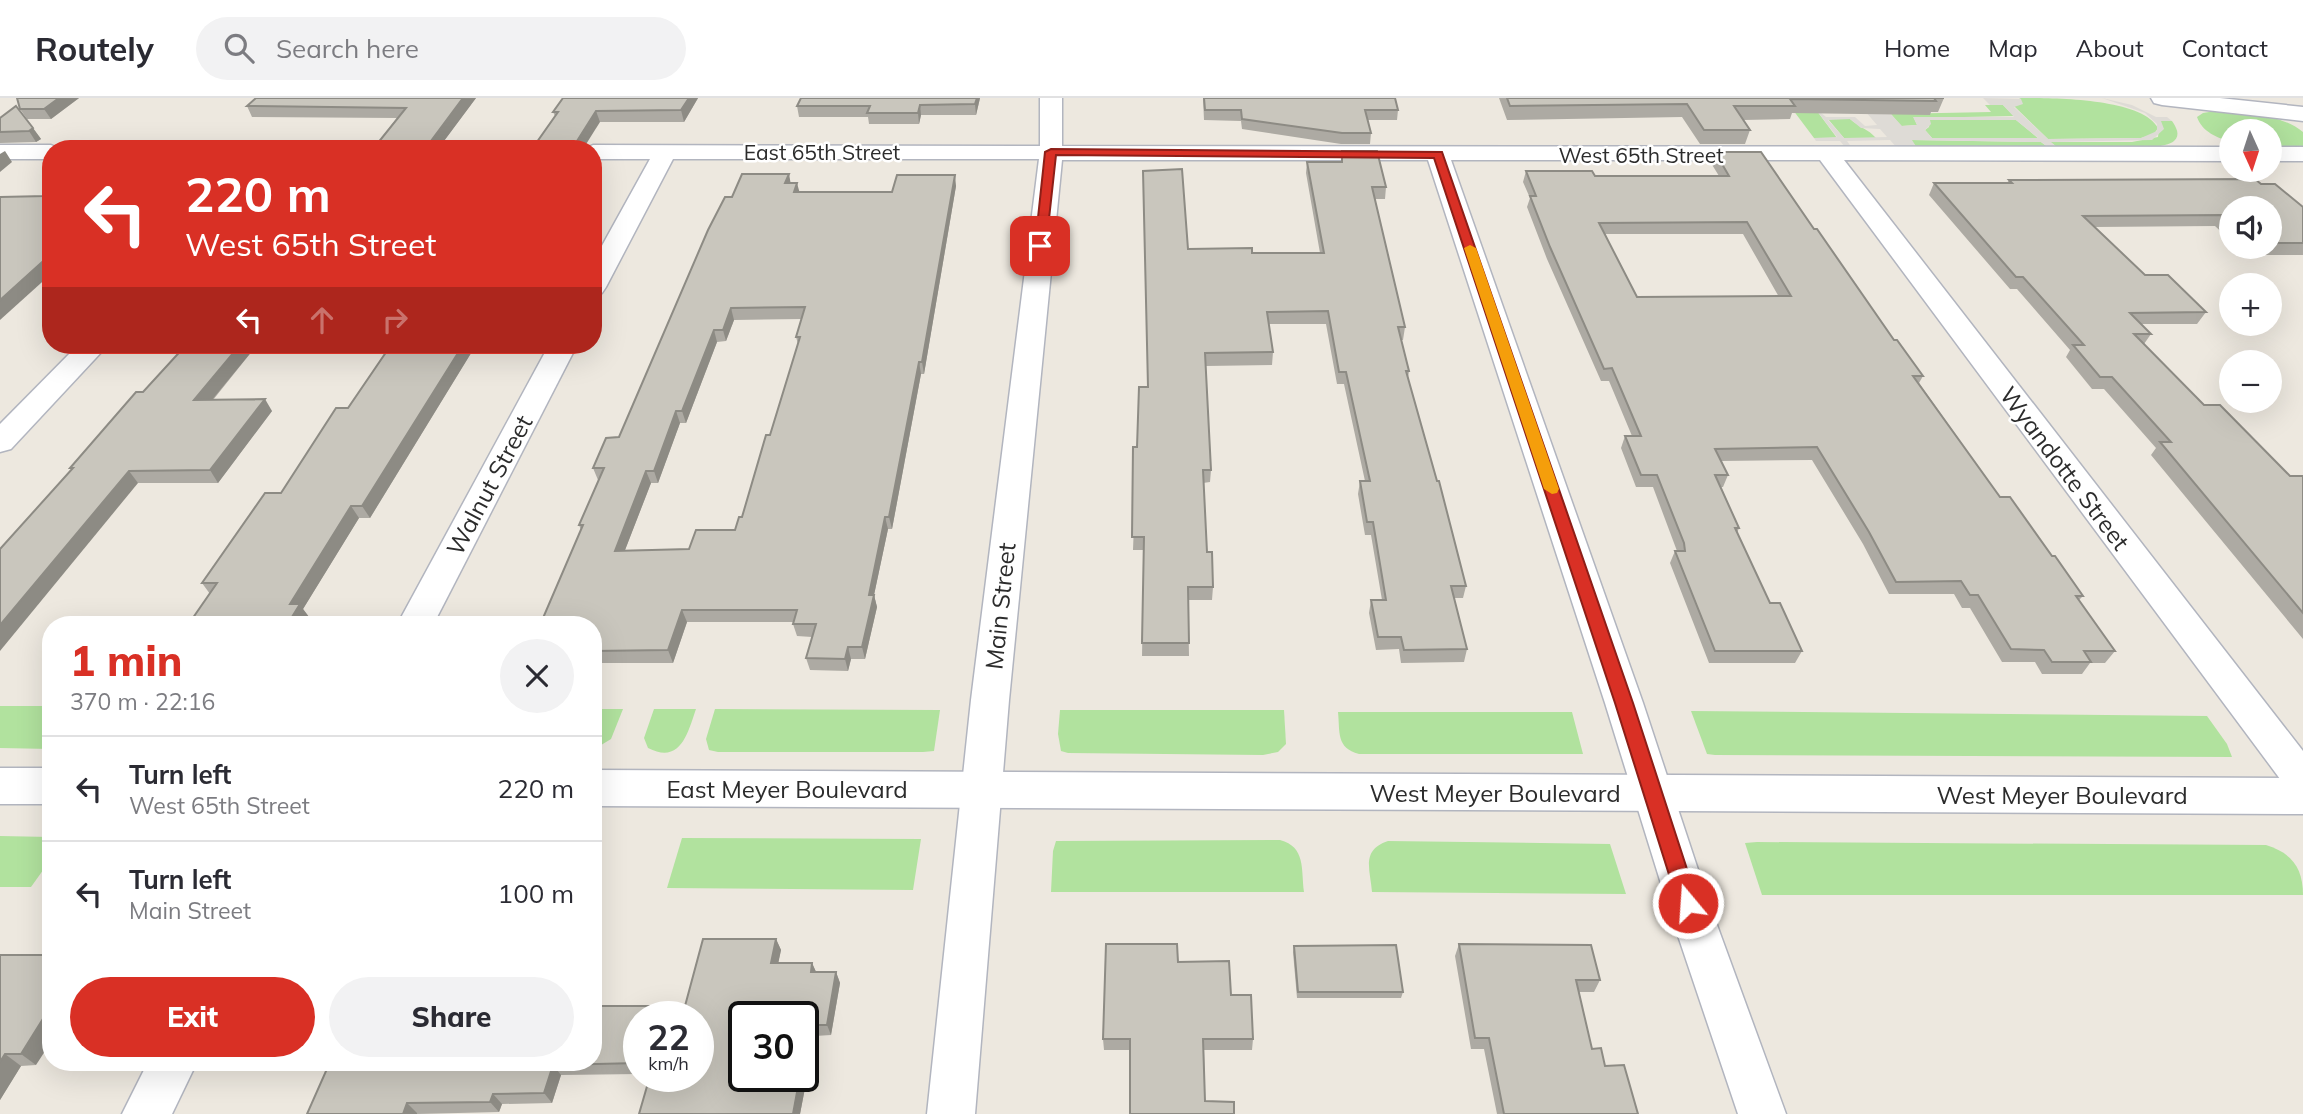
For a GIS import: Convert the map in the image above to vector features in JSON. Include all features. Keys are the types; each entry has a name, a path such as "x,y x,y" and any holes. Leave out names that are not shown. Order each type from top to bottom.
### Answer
{"main road":[{"path":"0,786 42,786"},
{"name":"East Meyer Boulevard","path":"602,788 981,790"},
{"name":"West Meyer Boulevard","path":"981,790 2303,796"}],"street":[{"name":"Main Street","path":"951,1114 981,790 1051,152 1051,98"},
{"path":"2153,98 2174,110 2203,144 2203,154"},
{"path":"2162,98 2302,114"},
{"path":"2284,98 2302,114"},
{"path":"0,152 42,152"},
{"name":"East 65th Street","path":"602,152 1051,152"},
{"path":"602,270 665,152"},
{"name":"West 65th Street","path":"1051,152 1438,155 2219,154"},
{"path":"2282,154 2303,154"},
{"path":"1438,155 1762,1114"},
{"name":"Wyandotte Street","path":"1828,155 2303,780"},
{"path":"0,442 85,354"},
{"name":"Walnut Street","path":"420,616 558,354"},
{"path":"146,1114 169,1071"}],"green space":[{"path":"1784,98 1814,107 1837,138 1814,138"},
{"path":"2019,98 2116,105 2149,118 2158,128 2154,134 2141,138 2048,139 2014,106 2021,99"},
{"path":"1985,105 2003,105 2014,116 1914,118 1917,125 1901,126 1891,114 1991,112"},
{"path":"2238,112 2276,119 2219,119 2219,138 2199,122 2197,117 2203,113"},
{"path":"1828,119 1850,119 1876,138 1844,138"},
{"path":"1930,120 2016,120 2039,139 1932,138 1925,130 1929,127"},
{"path":"2160,121 2172,121 2177,131 2176,139 2166,145 2083,149 2058,148 2050,142 2132,142 2158,137"},
{"path":"2282,121 2303,132 2303,147 2282,148"},
{"path":"1911,140 2041,142 2049,148 1917,148"},
{"path":"0,706 42,706 42,749 0,748"},
{"path":"602,709 623,709 611,739 602,744"},
{"path":"654,709 696,709 686,736 676,749 659,752 648,748 644,738"},
{"path":"715,709 940,710 934,751 718,752 709,750 706,739"},
{"path":"1060,710 1284,710 1286,744 1278,752 1263,755 1068,753 1061,751 1058,734"},
{"path":"1691,711 2207,716 2227,744 2232,757 1715,755 1707,754"},
{"path":"1338,712 1572,712 1583,754 1359,754 1346,748 1343,743 1339,732"},
{"path":"0,836 42,837 42,872 31,887 0,887"},
{"path":"682,838 921,839 913,890 667,888"},
{"path":"1280,840 1288,843 1298,853 1304,892 1051,892 1056,841"},
{"path":"1388,841 1610,844 1626,894 1372,892 1369,861 1374,850"},
{"path":"1745,843 2266,845 2283,852 2294,863 2301,877 2303,895 1762,895"}],"shaded area":[{"path":"1983,98 2021,99 2023,104 2014,107 2048,139 2141,138 2157,131 2157,124 2145,113 2102,98 2132,105 2156,117 2167,117 2172,121 2161,121 2164,129 2152,140 2051,142 2058,148 2049,148 2041,142 1912,140 1917,148 1897,148 1890,140 1847,141 1852,148 1845,147 1840,141 1816,141 1814,138 1837,137 1814,107 1826,117 1855,117 1865,126 1877,125 1865,111 1888,111 1902,126 1917,125 1913,117 2014,117 2003,105 1990,105","holes":["1850,119 1861,128 1880,129 1887,137 1844,138 1828,120","1930,120 2016,120 2038,138 1932,138 1925,130 1931,124"]}],"building":[{"path":"17,98 59,98 44,109 20,109"},
{"path":"256,98 463,98 432,140 380,140 406,108 247,106"},
{"path":"563,98 689,98 681,110 596,111 578,140 538,140 558,112 553,112"},
{"path":"801,98 977,98 975,104 920,105 918,113 867,113 870,106 797,106"},
{"path":"1204,98 1395,98 1398,110 1365,110 1371,133 1342,133 1242,119 1241,110 1205,110"},
{"path":"1507,98 1934,98 1936,101 1790,99 1795,106 1734,106 1750,130 1704,130 1687,104 1510,106"},
{"path":"16,106 33,128 29,131 0,132 0,118"},
{"path":"1342,151 1377,151 1386,187 1372,187 1405,327 1398,327 1409,371 1406,371 1439,481 1466,586 1451,586 1467,649 1404,650 1401,637 1378,637 1371,600 1386,600 1373,522 1367,522 1360,481 1370,481 1346,372 1339,372 1328,311 1267,312 1273,352 1205,353 1211,470 1203,470 1207,552 1212,552 1213,587 1188,587 1189,643 1142,643 1144,537 1132,537 1133,447 1137,447 1139,387 1148,387 1143,171 1182,169 1188,249 1252,248 1252,253 1324,253 1307,162 1342,162"},
{"path":"1715,152 1761,152 1894,340 1897,340 1923,376 1913,376 2000,497 2010,497 2052,556 2055,556 2083,596 2076,596 2115,651 2084,651 2091,662 2052,662 2044,650 2011,649 1978,595 1970,595 1961,581 1896,582 1817,447 1715,449 1728,475 1715,475 1739,528 1735,528 1770,603 1780,603 1802,651 1715,651 1675,551 1685,551 1684,543 1657,475 1641,475 1625,436 1641,436 1612,368 1604,369 1550,247 1530,196 1536,196 1526,171 1592,171 1595,176 1729,176","holes":["1747,222 1791,296 1637,297 1599,223"]},
{"path":"742,174 789,174 785,183 797,183 794,192 892,192 897,175 955,175 922,362 919,362 889,517 885,517 869,595 874,595 862,647 848,647 845,659 806,658 816,624 793,624 797,610 682,610 668,650 602,651 602,616 544,616 604,468 593,468 606,438 619,437 708,230 725,197 732,197","holes":["805,307 796,337 800,337 770,435 766,435 742,517 739,517 735,530 696,530 689,549 615,551 646,471 654,471 676,411 682,411 714,330 723,330 731,308"]},
{"path":"2219,179 2219,182 2259,182 2275,184 2303,207 2303,243 2282,243 2282,196 2219,196 2219,215 2083,216 2145,275 2168,275 2206,312 2130,313 2151,334 2134,334 2204,405 2219,405 2219,413 2228,413 2290,476 2303,476 2303,613 2160,442 2171,442 2112,377 2100,377 2073,345 2084,345 2023,277 2016,277 1934,183 2012,183 2009,180"},
{"path":"42,196 42,262 0,300 0,197"},
{"path":"178,354 232,354 194,400 265,399 210,470 129,471 0,625 0,549 73,468 70,468 136,392 143,392"},
{"path":"385,354 457,354 362,506 351,506 290,604 300,604 293,616 194,616 217,583 202,583 265,493 281,493 336,408 348,408"},
{"path":"703,939 776,939 771,963 812,963 811,972 836,972 827,1025 819,1025 819,1001 728,1001 728,1092 797,1092 793,1114 639,1114 645,1092 714,1092 714,1001 686,1001"},
{"path":"1106,944 1177,944 1178,962 1229,961 1231,995 1251,995 1253,1039 1203,1039 1205,1101 1234,1102 1234,1114 1130,1114 1130,1039 1103,1039"},
{"path":"1459,944 1591,945 1600,980 1576,980 1592,1049 1601,1048 1605,1066 1624,1065 1638,1114 1504,1114 1489,1038 1475,1038"},
{"path":"1396,945 1403,992 1298,992 1294,946"},
{"path":"0,955 42,955 42,1020 21,1054 5,1054 0,1062"},
{"path":"602,1006 623,1006 623,1063 602,1064"},
{"path":"326,1071 551,1071 544,1093 493,1094 490,1102 407,1103 403,1114 307,1114"}],"slow traffic":[{"path":"1470,248 1552,489"}],"route":[{"path":"1040,246 1051,152 1438,155 1624,703 1688,903"}]}
